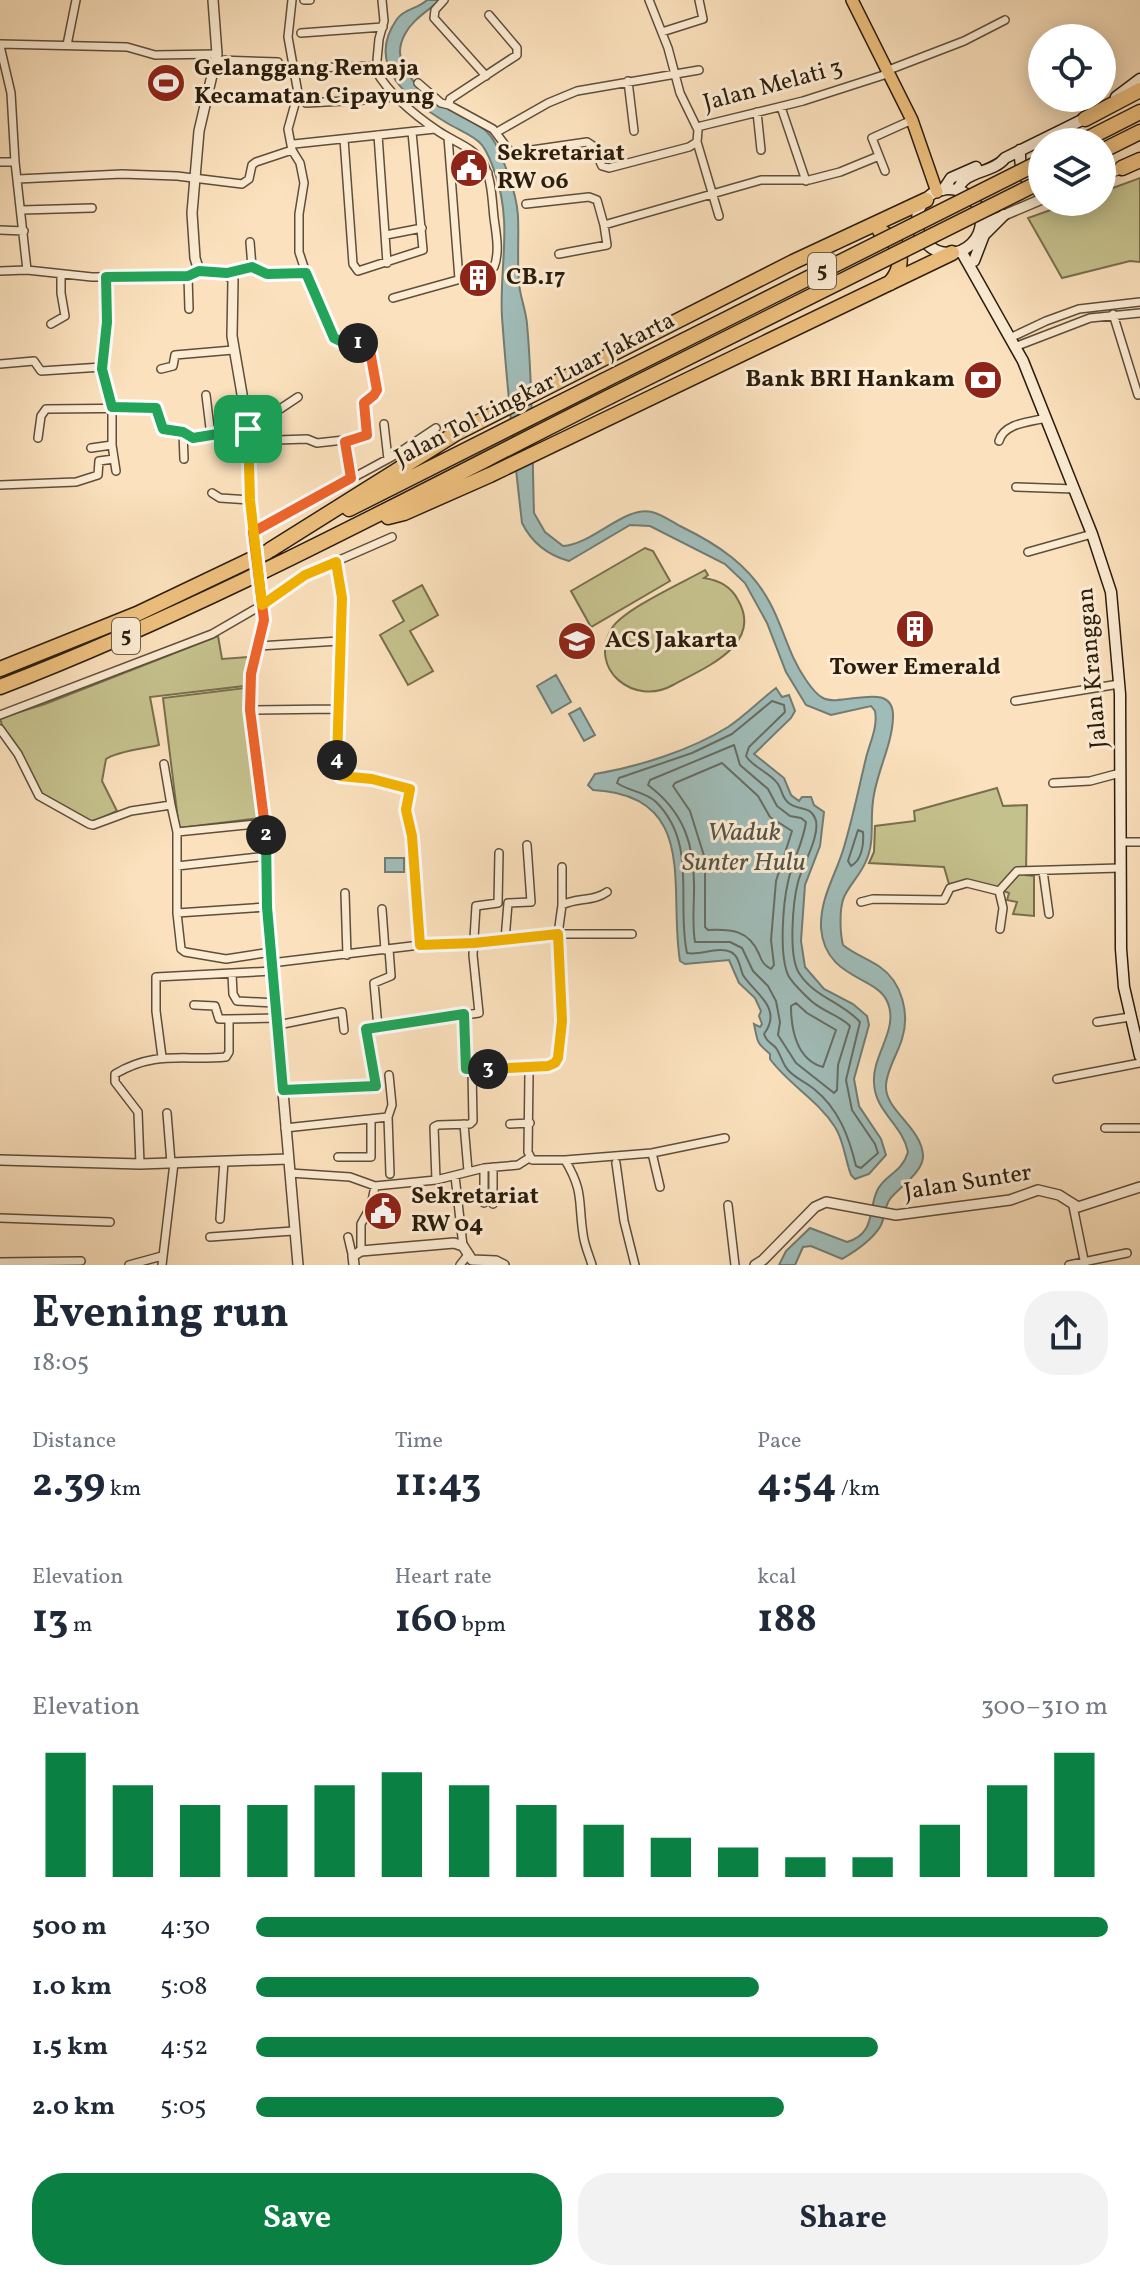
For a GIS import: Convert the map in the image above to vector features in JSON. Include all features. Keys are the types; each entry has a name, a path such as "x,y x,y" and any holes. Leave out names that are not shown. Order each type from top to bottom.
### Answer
{"highway":[{"path":"1085,119 1140,90"},
{"path":"1109,128 1140,112"},
{"path":"1116,144 1140,132"},
{"path":"1122,168 1140,162"},
{"name":"Jalan Tol Lingkar Luar Jakarta","path":"0,669 137,614 270,550 490,436 1028,168"},
{"name":"Jalan Tol Lingkar Luar Jakarta","path":"0,687 136,632 357,526 1028,188"},
{"path":"270,550 416,457 490,416 793,262 931,198"},
{"path":"860,231 881,231 890,237 899,250 899,270 886,286"},
{"path":"357,526 404,513 490,475 960,250"}],"main road":[{"path":"852,0 912,120 931,198"},
{"path":"931,198 958,191 975,203 981,225 976,238 960,250 935,250 922,239 917,223 931,198 953,176 998,161 1085,119 1140,79"},
{"path":"1020,150 1020,161 1028,180"},
{"path":"958,191 962,181 981,168"},
{"path":"974,261 984,235 1007,213"},
{"name":"Jalan Kranggan","path":"960,250 974,261 990,299 1014,342 1075,489 1111,592 1119,684 1121,949 1130,1017 1140,1056"},
{"name":"Jalan Kranggan","path":"960,250 981,290 990,299"}],"street":[{"path":"67,45 76,0"},
{"path":"199,271 192,223 199,131 217,57 213,0"},
{"path":"248,441 307,439 317,443 345,442 367,435 364,403 377,390 372,356 365,346 334,338 299,252 304,183 288,125 298,93 288,37 292,0"},
{"path":"382,0 383,27 375,66 379,77 435,129 477,155 488,173 495,221 496,263 486,272 393,298"},
{"path":"444,0 435,10 435,19 486,76"},
{"path":"649,0 685,106 699,133 697,142 719,216"},
{"path":"662,32 703,20 699,0 691,3 690,0"},
{"path":"449,105 450,99 515,58 517,52 489,15"},
{"name":"Jalan Melati 3","path":"697,127 781,107 858,83 964,41 1005,20"},
{"path":"301,33 383,27"},
{"path":"27,270 11,93 0,45 127,47 155,55 278,62"},
{"path":"310,68 375,66"},
{"path":"497,132 577,91 699,70"},
{"path":"628,81 634,131"},
{"path":"418,83 441,103 497,132 506,150 511,153 587,142 593,146 602,166 607,168 663,155 697,142"},
{"path":"306,103 384,99 395,95"},
{"path":"781,107 806,181"},
{"path":"757,112 761,150"},
{"path":"885,171 873,137 912,120"},
{"path":"18,179 122,174 247,183 256,162 293,147 435,129"},
{"path":"344,139 353,264 358,271 423,250 412,132"},
{"path":"378,135 387,263"},
{"path":"448,137 459,279"},
{"path":"604,225 761,180 806,181 840,172 879,156"},
{"path":"0,162 15,162"},
{"path":"1116,170 1122,168"},
{"path":"452,175 488,173"},
{"path":"526,204 593,198 597,202 606,246 559,254"},
{"path":"981,225 1028,204"},
{"path":"22,210 92,208"},
{"path":"386,235 422,228"},
{"path":"0,230 24,231"},
{"path":"250,242 252,267"},
{"path":"0,271 27,270 106,277 188,276 199,271 227,273 252,267 267,274 306,273"},
{"path":"227,273 233,284 233,350 248,429 250,500 262,605 263,626 251,674 250,710 265,823 267,907 298,1265"},
{"path":"51,324 65,316 61,274"},
{"path":"188,276 189,309"},
{"path":"106,277 107,322 102,367 112,407 116,471"},
{"path":"1014,342 1059,316 1088,307 1140,302"},
{"path":"1014,342 1090,318 1140,313"},
{"path":"1113,314 1138,395"},
{"path":"1059,316 1062,327"},
{"path":"161,369 173,366 175,355 233,350"},
{"path":"0,364 35,362 41,371 102,367"},
{"path":"206,395 211,436"},
{"path":"246,416 280,409 298,397"},
{"path":"38,438 45,409 156,408 163,429 183,432 193,438 248,429"},
{"path":"999,441 1001,434 1009,428 1046,418"},
{"path":"384,424 388,459"},
{"path":"254,535 436,428"},
{"path":"183,432 184,459"},
{"path":"345,442 351,478"},
{"path":"91,448 112,445"},
{"path":"0,485 79,482 98,475 99,461 114,459"},
{"path":"1016,487 1075,489"},
{"path":"212,493 220,498 250,500"},
{"path":"1028,552 1092,534"},
{"path":"0,715 212,634 305,575 392,537"},
{"path":"336,562 342,598 336,772 340,776 408,787 410,791 406,810 412,836 420,945"},
{"path":"259,646 339,641"},
{"path":"1015,701 1119,684"},
{"path":"250,710 337,709"},
{"path":"0,729 18,754 39,796 89,824 131,811 171,805"},
{"path":"164,764 177,832 179,945 185,952 272,962 420,945 558,934 632,934"},
{"path":"1053,783 1090,781 1120,773"},
{"path":"177,832 265,823"},
{"path":"1121,842 1140,842"},
{"path":"505,940 508,903 531,902 527,845"},
{"path":"283,1090 376,1086 366,1032 370,1028 480,1012 473,955 476,906 498,903 499,853"},
{"path":"177,866 267,856"},
{"path":"464,1014 465,1067 472,1071 552,1065 558,1058 562,1021 558,934 562,867"},
{"path":"999,891 1015,872 1120,868"},
{"path":"1043,871 1049,914"},
{"path":"861,902 873,899 944,900 950,888 967,883 999,891"},
{"path":"999,891 1003,908 1000,929"},
{"path":"562,905 596,898 607,892"},
{"path":"345,893 347,955"},
{"path":"177,913 267,907"},
{"path":"378,1027 374,983 391,976 382,909"},
{"path":"162,1057 156,1011 156,977 232,974 272,962"},
{"path":"232,974 233,994 237,1001 276,1003"},
{"path":"194,1005 215,1006 219,1019 278,1021 342,1012 344,1030"},
{"path":"1097,1022 1130,1017"},
{"path":"140,1164 138,1112 115,1082 114,1076 117,1072 162,1057 226,1057 229,1052 229,1019"},
{"path":"1057,1079 1140,1063"},
{"path":"529,1158 529,1078 532,1068"},
{"path":"436,1180 434,1127 473,1121 472,1071"},
{"path":"389,1075 392,1105 388,1117 390,1174"},
{"path":"129,1265 162,1260 173,1163 167,1113"},
{"path":"285,1128 388,1117"},
{"path":"338,1157 371,1157 371,1120"},
{"path":"510,1124 530,1123"},
{"path":"464,1124 468,1171"},
{"path":"1105,1128 1140,1128"},
{"path":"290,1173 350,1177 375,1186 436,1180 488,1167 518,1165 529,1158 565,1160 652,1153 725,1138"},
{"path":"652,1153 660,1187"},
{"path":"0,1160 140,1164 288,1159"},
{"path":"565,1160 580,1190 583,1233 592,1265"},
{"path":"220,1219 224,1161"},
{"path":"616,1163 624,1221 635,1265"},
{"path":"488,1167 488,1203"},
{"path":"455,1176 463,1246 467,1256 472,1260 496,1261 504,1265"},
{"path":"353,1261 361,1251 360,1227 371,1206 375,1186"},
{"path":"1085,1264 1073,1206 1140,1187"},
{"name":"Jalan Sunter","path":"755,1265 819,1204 830,1202 891,1214 1010,1200 1038,1190 1059,1195 1073,1206"},
{"path":"728,1205 735,1265"},
{"path":"0,1218 110,1222"},
{"path":"210,1237 293,1231"},
{"path":"348,1237 353,1261"},
{"path":"361,1251 454,1243 463,1246"},
{"path":"1069,1265 1127,1253"},
{"path":"460,1265 467,1256"},
{"path":"0,1262 81,1261"}],"shaded area":[{"path":"1140,178 1140,262 1130,261 1062,278 1028,218 1116,216 1116,187"},
{"path":"645,548 653,551 670,581 591,627 571,591"},
{"path":"705,570 708,575 704,578 724,584 738,600 744,616 743,630 737,642 714,662 658,691 644,691 618,680 610,670 606,657 606,643 612,628 641,604"},
{"path":"422,585 438,615 410,631 433,671 408,685 380,635 404,621 393,601"},
{"path":"218,636 222,659 248,657 244,686 150,697 159,745 106,759 102,781 117,811 92,822 38,792 4,733 0,718 45,704"},
{"path":"245,688 261,818 179,828 163,698"},
{"path":"997,788 1003,806 1027,805 1026,875 1034,876 1034,916 1013,914 1017,902 1007,900 1009,893 979,884 949,884 944,867 869,863 874,852 875,826 915,821 914,811"}],"water":[{"path":"427,0 440,0 405,34 400,51 403,66 412,80 426,92 489,134 501,154 515,196 519,283 529,348 534,513 545,532 563,546 585,539 631,514 642,511 662,516 719,548 753,577 770,603 800,670 818,695 832,700 877,697 886,699 891,706 892,728 873,801 869,854 844,897 841,928 843,945 888,973 899,990 904,1009 904,1029 888,1074 887,1095 916,1136 923,1155 920,1167 888,1202 882,1224 876,1232 842,1259 811,1246 803,1247 795,1265 779,1265 786,1251 810,1228 847,1242 863,1233 870,1220 877,1191 902,1165 908,1152 901,1134 879,1102 874,1083 877,1062 890,1022 887,1001 873,986 851,974 831,957 821,928 826,896 844,847 873,734 875,711 871,706 831,715 806,705 786,672 767,623 745,583 725,564 650,526 630,525 569,561 541,547 526,530 522,523 506,369 502,317 503,210 495,173 479,141 419,104 395,80 388,66 388,36 397,19"},
{"path":"556,675 571,702 552,713 537,686"},
{"name":"Waduk Sunter Hulu","path":"776,688 782,697 789,695 795,711 754,754 784,778 791,795 799,801 802,797 811,797 814,805 824,812 820,846 805,885 801,941 805,967 824,989 853,1004 867,1016 869,1025 854,1079 859,1106 881,1139 886,1155 869,1174 855,1179 835,1127 820,1108 778,1068 758,1042 754,1024 760,1027 762,1024 761,1011 755,998 739,983 729,960 685,964 680,961 672,850 664,827 650,809 627,796 593,790 588,785 595,774 629,767 698,743 734,723"},
{"path":"580,708 595,735 584,741 569,714"},
{"path":"385,858 404,858 404,872 385,872"}],"place":[{"name":"Gelanggang Remaja Kecamatan Cipayung","path":"166,83"},
{"name":"Sekretariat RW 06","path":"469,168"},
{"name":"CB.17","path":"478,278"},
{"name":"Bank BRI Hankam","path":"983,380"},
{"name":"Tower Emerald","path":"915,629"},
{"name":"ACS Jakarta","path":"577,641"},
{"name":"Sekretariat RW 04","path":"383,1211"}],"route":[{"path":"248,429 193,438 183,432 163,429 156,408 112,407 102,369 107,322 106,277 188,276 199,271 227,273 252,267 263,273 281,276 306,273 334,338 365,346 370,351 375,370 376,393 364,403 367,435 345,442 351,478 253,532 261,592 264,615 264,620 251,674 250,710 265,823 267,907 283,1090 376,1086 366,1029 464,1014 466,1069 552,1065 558,1058 562,1021 558,934 420,945 411,824 406,810 410,789 372,779 340,776 336,772 342,598 336,562 305,575 275,595 262,605 261,592 254,538 250,500 248,429"}]}
